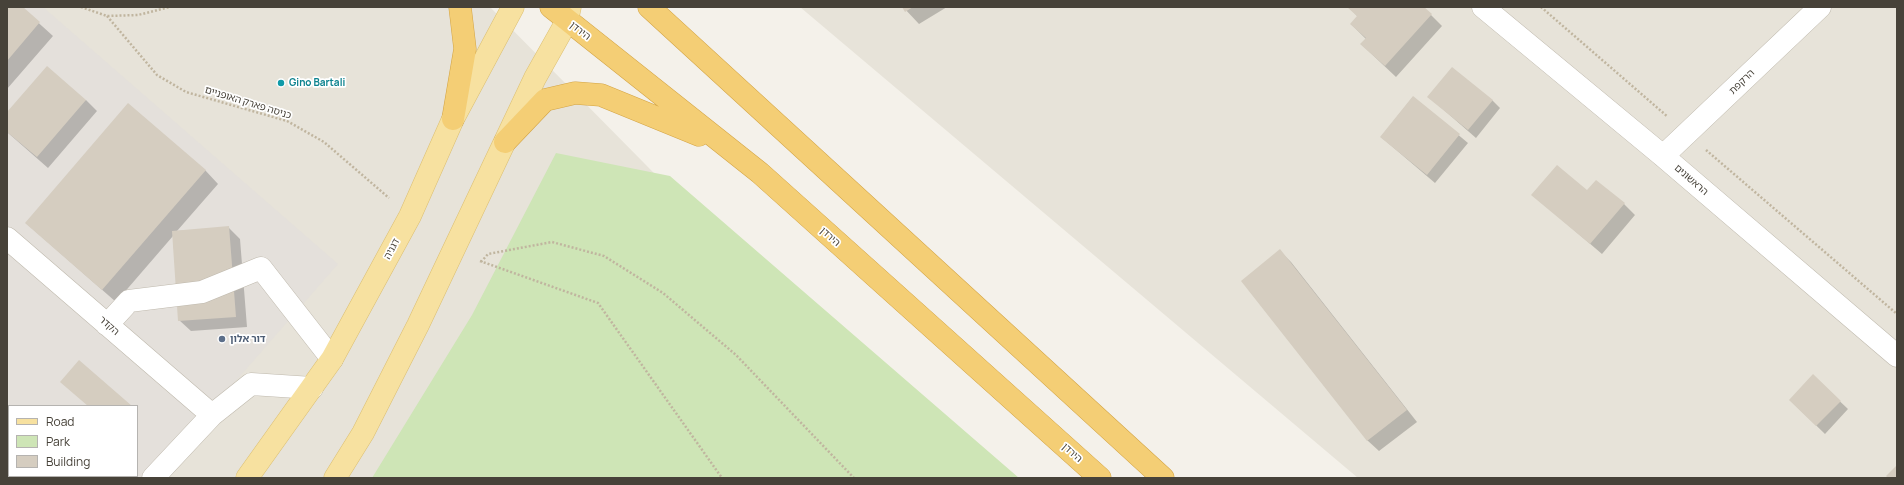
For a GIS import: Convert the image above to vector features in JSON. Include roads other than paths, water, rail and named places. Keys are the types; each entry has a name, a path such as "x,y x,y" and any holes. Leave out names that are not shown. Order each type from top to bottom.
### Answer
{"highway":[{"path":"453,119 465,49 460,7"},
{"path":"649,7 1163,478"},
{"name":"הירדן","path":"563,12 722,144 760,173 1100,478"},
{"path":"505,142 545,100 575,93 601,95 722,144"}],"main road":[{"name":"דגניה","path":"247,478 332,359 410,216 453,119 513,7"},
{"path":"335,478 366,427 418,325 535,78 563,12"}],"street":[{"name":"הראשונים","path":"1483,7 1663,156 1897,356"},
{"name":"הרקפת","path":"1663,156 1814,9"},
{"name":"הקדר","path":"7,238 212,415"},
{"path":"107,325 129,301 202,292 261,268 332,359"},
{"path":"153,478 212,415 251,384 312,388"}],"place":[{"name":"Gino Bartali","path":"281,83"},
{"name":"דור אלון","path":"222,339"}]}
